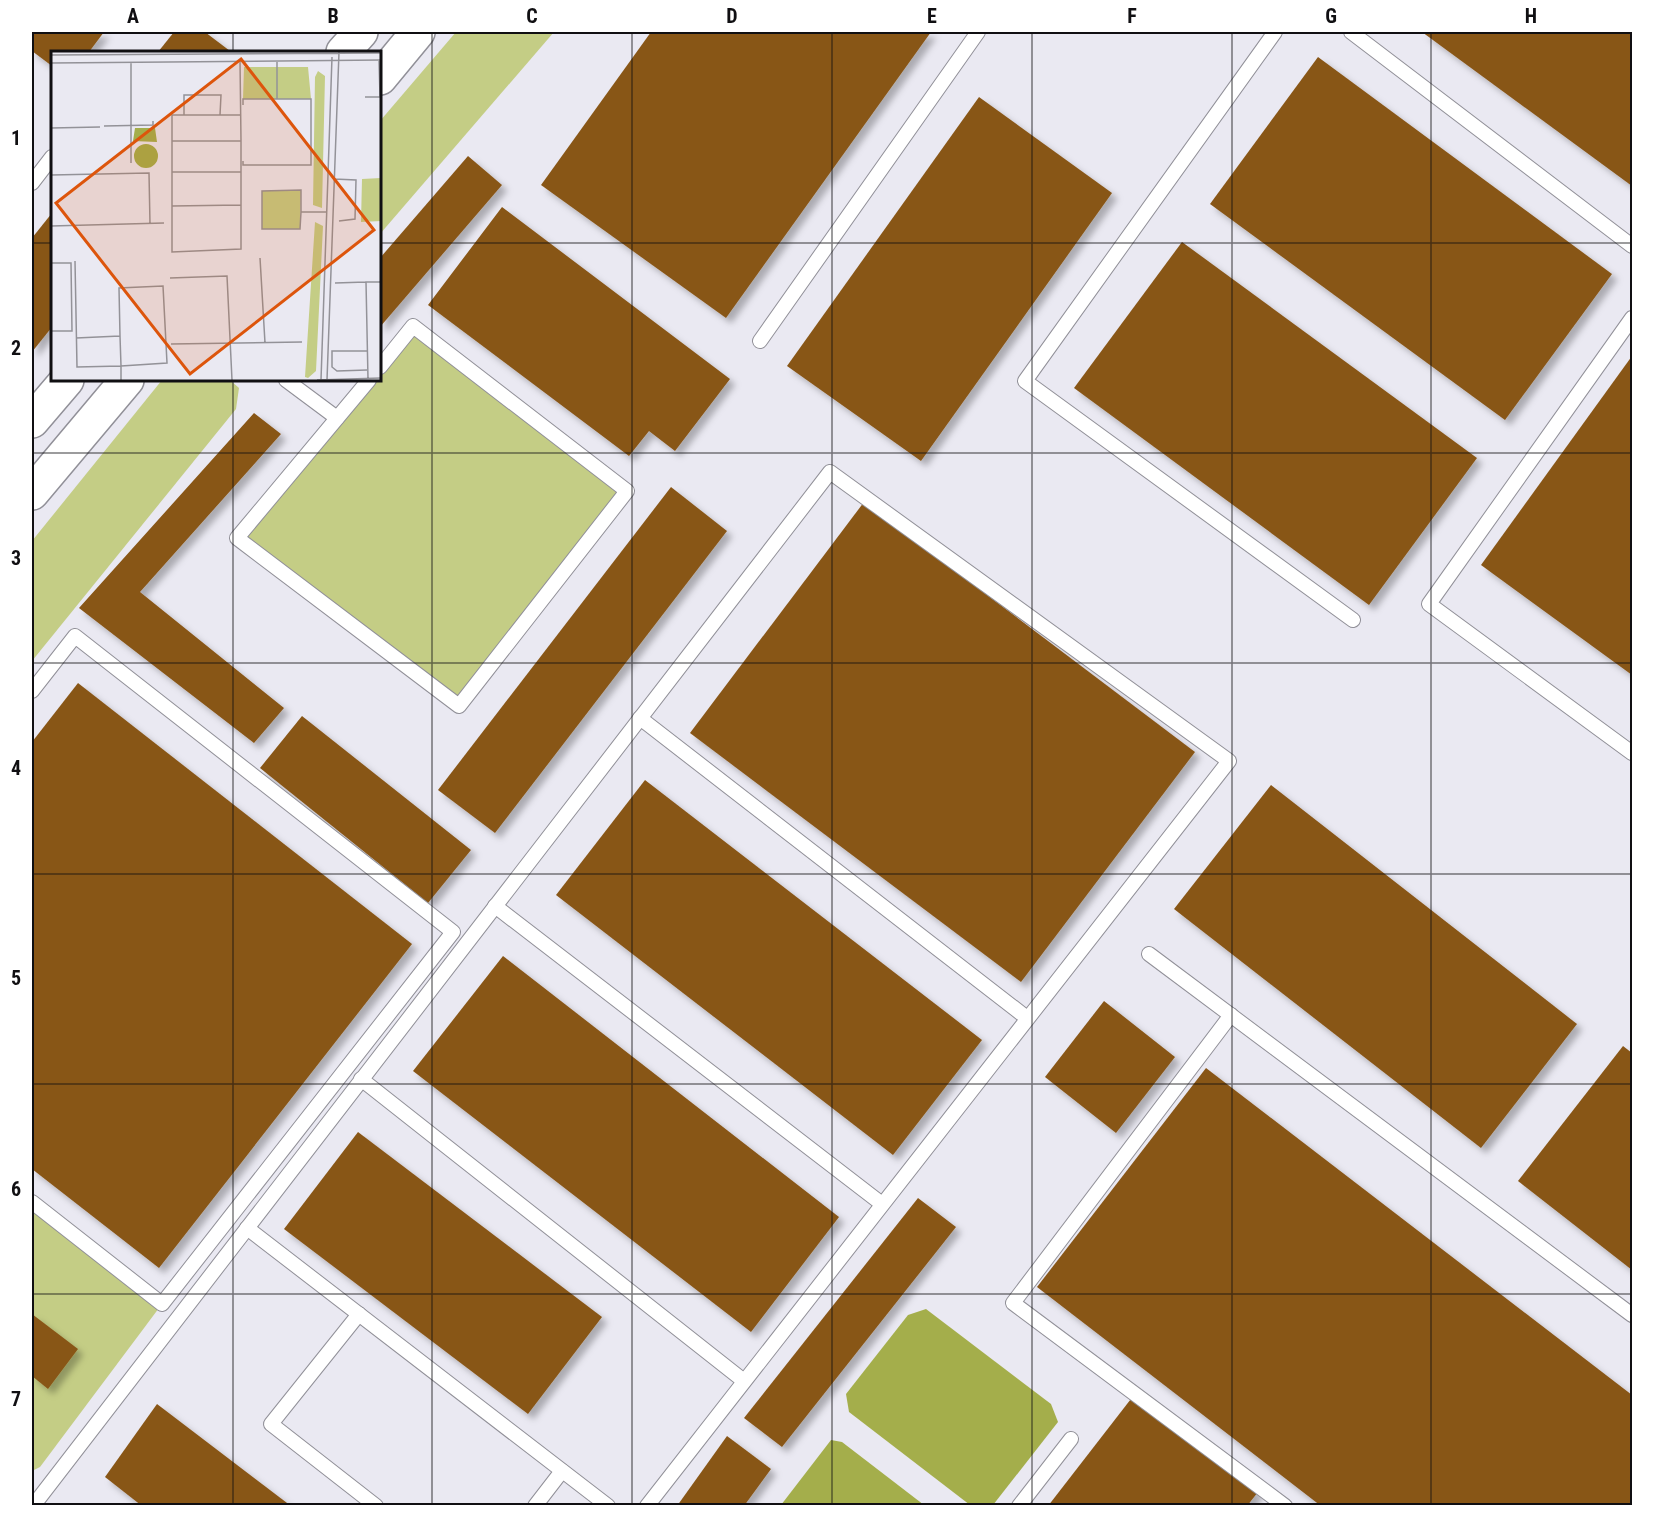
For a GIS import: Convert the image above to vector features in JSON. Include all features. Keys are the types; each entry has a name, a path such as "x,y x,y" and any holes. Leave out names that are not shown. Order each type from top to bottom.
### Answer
{"street":[{"path":"344,51 361,32"},
{"path":"381,77 418,32"},
{"path":"32,421 66,381"},
{"path":"32,493 126,381"}],"lane":[{"path":"760,341 978,32"},
{"path":"1275,32 1025,381 1353,620"},
{"path":"1352,32 1632,246"},
{"path":"32,183 51,158"},
{"path":"1632,318 1429,604 1632,753"},
{"path":"368,381 237,538 459,706 627,491 413,326 381,366"},
{"path":"287,381 337,418"},
{"path":"33,1506 830,472 1229,761 647,1506"},
{"path":"32,691 75,636 453,932 162,1305 32,1202"},
{"path":"640,718 1028,1018"},
{"path":"495,906 882,1204"},
{"path":"1149,954 1632,1315"},
{"path":"1231,1015 1013,1303 1286,1506"},
{"path":"362,1079 744,1381"},
{"path":"247,1228 608,1506"},
{"path":"359,1314 271,1424 376,1506"},
{"path":"1019,1506 1071,1439"},
{"path":"535,1506 562,1471"}],"green space":[{"path":"456,32 554,32 381,233 381,120"},
{"path":"413,326 627,491 459,706 237,538 368,381 381,381 381,366"},
{"path":"161,381 231,381 239,388 236,409 32,661 32,541"},
{"path":"32,1202 162,1304 40,1467 32,1471"},
{"path":"926,1309 1051,1404 1058,1422 993,1505 970,1505 849,1412 846,1394 908,1315"},
{"path":"831,1440 842,1442 924,1505 781,1505"}],"building":[{"path":"32,32 104,32 90,51 51,51 51,65 32,51"},
{"path":"174,32 205,32 230,51 159,51"},
{"path":"651,32 931,32 726,318 541,185"},
{"path":"1422,32 1632,32 1632,186"},
{"path":"1318,57 1612,274 1505,420 1210,204"},
{"path":"979,97 1112,193 921,461 787,366"},
{"path":"468,156 502,185 381,326 381,257"},
{"path":"502,207 730,379 675,451 649,431 629,456 428,305"},
{"path":"51,214 51,328 32,352 32,238"},
{"path":"1182,242 1477,458 1369,605 1074,388"},
{"path":"1632,356 1632,675 1481,565"},
{"path":"254,413 281,434 140,592 284,708 254,743 79,608"},
{"path":"671,487 727,531 495,833 438,790"},
{"path":"864,502 1195,752 1021,982 690,733"},
{"path":"78,683 412,944 159,1268 32,1169 32,742"},
{"path":"302,716 471,850 428,903 260,768"},
{"path":"645,780 982,1040 893,1155 556,895"},
{"path":"1271,785 1577,1024 1481,1148 1174,909"},
{"path":"503,956 839,1217 751,1332 413,1071"},
{"path":"1104,1001 1175,1057 1116,1133 1045,1077"},
{"path":"1623,1046 1632,1053 1632,1270 1518,1181"},
{"path":"1206,1068 1632,1395 1632,1506 1321,1506 1037,1287"},
{"path":"358,1132 602,1317 528,1414 284,1229"},
{"path":"918,1198 956,1227 782,1447 744,1418"},
{"path":"32,1314 78,1349 48,1389 32,1376"},
{"path":"1134,1395 1258,1492 1247,1506 1048,1506"},
{"path":"157,1404 291,1506 142,1506 105,1477"},
{"path":"727,1436 771,1469 744,1506 677,1506"}]}
